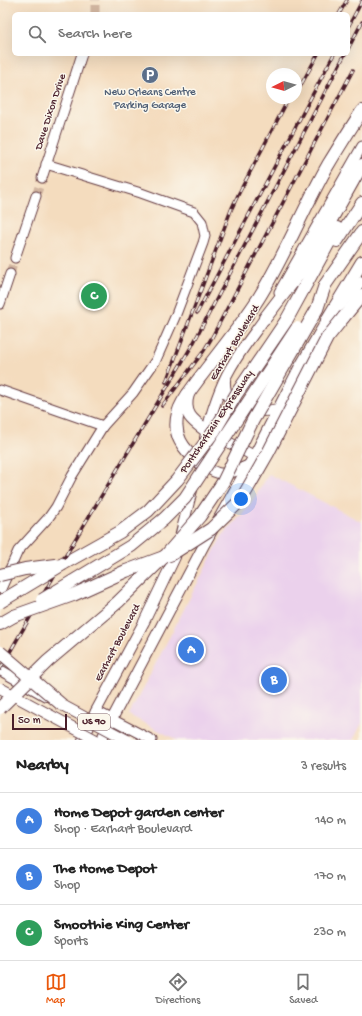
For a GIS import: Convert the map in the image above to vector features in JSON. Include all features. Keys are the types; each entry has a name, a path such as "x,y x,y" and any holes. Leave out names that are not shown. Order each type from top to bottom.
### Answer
{"highway":[{"path":"199,462 186,450 180,441 177,432 176,422 181,404 257,300 276,269 328,166 362,111"},
{"path":"265,318 305,266 362,166"},
{"path":"286,322 362,183"},
{"name":"Pontchartrain Expressway","path":"0,602 120,532 148,511 178,480 215,430 237,393 286,322 362,203"},
{"name":"Pontchartrain Expressway","path":"0,624 131,546 164,519 185,498 325,285 362,232"},
{"path":"327,320 362,262"},
{"path":"0,708 48,661 118,602 167,554 200,516 223,482 253,420 317,309 325,285"},
{"path":"14,616 73,595 126,571 172,554 211,529 241,500 268,453 327,338 362,295"},
{"path":"191,390 187,400 188,412 192,420 207,430"},
{"path":"0,575 25,569 63,564"},
{"path":"0,652 62,705"}],"main road":[{"name":"Earhart Boulevard","path":"83,740 96,712 144,622 175,557 207,430 218,393 231,368 265,318"},
{"path":"101,740 205,543 254,456 327,320"},
{"path":"226,378 226,393 235,404 251,411 260,412 278,409"},
{"path":"207,430 254,456"},
{"path":"199,462 217,474 233,472 249,465"},
{"name":"US 90","path":"0,670 127,740"},
{"name":"US 90","path":"3,691 96,740"}],"street":[{"name":"Dave Dixon Drive","path":"42,178 81,56"},
{"name":"Earhart Boulevard","path":"265,318 362,146"},
{"path":"1,589 18,551 45,522 56,507 72,476 103,426 133,393 156,360 173,323 203,243 204,228 202,222 194,212 141,193 46,164"},
{"path":"15,258 36,196"},
{"path":"0,304 10,274"},
{"path":"327,320 362,281"},
{"path":"0,390 103,426"},
{"path":"96,712 152,740"}],"shaded area":[{"path":"269,474 362,522 362,723 353,740 177,740 129,715 222,536 248,508"}],"tunnel":[{"path":"95,0 95,12"},
{"path":"36,196 42,178"},
{"path":"10,274 15,258"}],"railway":[{"path":"340,12 347,0"},
{"path":"350,23 362,1"},
{"path":"350,45 362,22"},
{"path":"302,83 317,56"},
{"path":"197,313 333,56"},
{"path":"0,669 73,543 193,344 344,56"},
{"path":"162,406 203,352 211,339 353,70"},
{"path":"166,382 231,210 286,104"}],"place":[{"name":"New Orleans Centre Parking Garage","path":"150,75"},
{"name":"Smoothie King Center","path":"94,296"},
{"name":"Home Depot garden center","path":"191,650"},
{"name":"The Home Depot","path":"274,680"}]}
